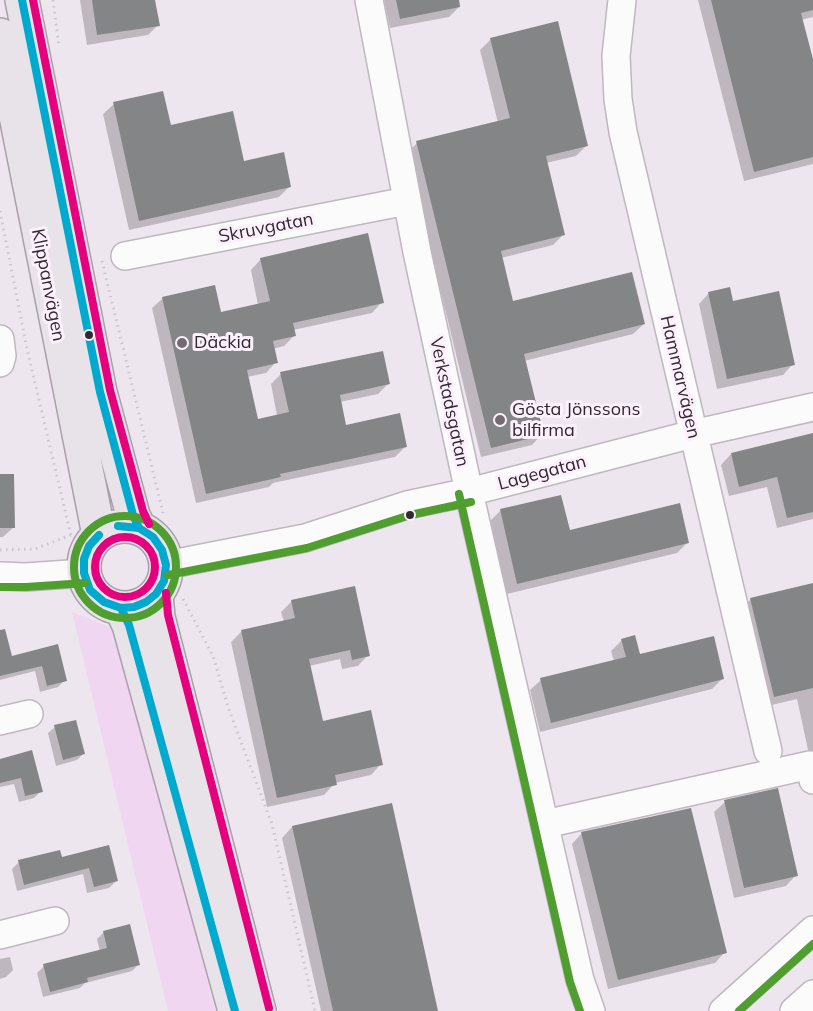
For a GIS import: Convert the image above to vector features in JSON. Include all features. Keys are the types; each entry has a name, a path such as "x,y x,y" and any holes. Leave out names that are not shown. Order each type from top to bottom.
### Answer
{"main road":[{"name":"Klippanvägen","path":"22,0 100,392 133,515 139,528 153,537 162,550 165,574 158,617 259,1011"},
{"name":"Klippanvägen","path":"0,35 85,535"},
{"path":"139,528 118,526 85,535 89,546 84,559 84,573 90,590 104,602 121,608 140,605 165,574"},
{"path":"121,608 129,625 235,1011"}],"street":[{"name":"Verkstadsgatan","path":"369,0 407,201 469,492 580,980 591,1011"},
{"name":"Hammarvägen","path":"622,0 616,56 620,117 768,751"},
{"name":"Skruvgatan","path":"113,255 407,201"},
{"path":"0,339 2,356 0,363"},
{"name":"Lagegatan","path":"165,574 305,538 407,505 469,492 693,434 813,407"},
{"path":"0,576 26,577 84,573"},
{"path":"0,721 29,714"},
{"path":"545,824 810,765 813,780"},
{"path":"0,935 54,921"},
{"path":"723,1011 808,943"},
{"path":"794,1011 813,994"}],"path":[{"path":"52,0 60,53"},
{"path":"0,211 27,349 85,535"},
{"path":"113,255 165,574 178,590 213,656 229,710 272,824 315,1011"},
{"path":"27,349 33,349"}],"shaded area":[{"path":"72,612 112,628 154,771 215,1011 168,1011"}],"building":[{"path":"92,0 155,0 160,26 97,35"},
{"path":"396,0 459,0 460,7 400,19"},
{"path":"711,0 813,0 813,10 801,13 813,59 813,157 754,172"},
{"path":"558,21 588,146 546,156 565,235 501,251 513,301 632,272 645,324 524,354 544,435 491,448 416,141 510,118 490,38"},
{"path":"163,91 171,125 233,111 244,161 284,152 291,187 139,221 113,102"},
{"path":"368,233 384,303 293,323 296,336 273,341 278,363 247,370 258,419 289,412 280,372 383,351 390,384 340,395 346,425 400,413 407,447 280,474 281,477 206,494 162,297 215,285 221,312 270,301 260,258"},
{"path":"730,287 733,301 779,291 795,365 727,379 708,292"},
{"path":"813,433 813,512 787,518 777,477 739,487 731,453"},
{"path":"0,474 14,474 15,528 0,528"},
{"path":"561,495 570,530 680,503 689,543 517,584 500,509"},
{"path":"813,583 813,688 774,697 750,598"},
{"path":"355,586 370,656 352,660 350,650 309,659 323,721 371,710 383,765 335,775 337,785 277,798 241,630 295,618 291,600"},
{"path":"5,629 12,656 58,644 67,681 47,686 42,666 0,676 0,630"},
{"path":"635,635 640,654 714,636 724,679 551,723 540,678 626,657 621,639"},
{"path":"76,720 85,754 63,760 54,725"},
{"path":"32,750 43,792 25,796 21,778 0,783 0,759"},
{"path":"778,788 798,876 744,888 724,800"},
{"path":"392,803 438,1011 333,1011 292,826"},
{"path":"691,808 727,953 618,980 581,832"},
{"path":"109,845 118,881 94,887 89,868 24,885 18,860 60,850 62,857"},
{"path":"130,924 140,965 87,978 88,982 50,992 43,964 107,948 103,931"}],"transit line":[{"path":"22,0 100,392 133,515 139,528"},
{"path":"33,0 110,390 143,511 149,524"},
{"path":"459,494 570,982 580,1011"},
{"path":"168,575 307,548 410,515 471,502"},
{"path":"125,516 154,524 168,538 176,567 168,596 154,610 125,618 96,610 82,596 74,567 82,538 96,524 125,516"},
{"path":"99,535 89,546 84,559 84,573 90,590 104,602 121,608 134,607 146,602 156,594 164,581 166,565 162,550 153,537 139,528 118,526"},
{"path":"119,537 131,537 142,542 150,550 155,567 153,579 142,592 131,597 119,597 108,592 100,584 95,573 95,561 100,550 108,542 119,537"},
{"path":"0,587 85,583"},
{"path":"166,593 168,615 269,1008"},
{"path":"121,608 129,625 235,1011"},
{"path":"739,1011 813,944"}],"place":[{"name":"Däckia","path":"182,343"},
{"name":"Gösta Jönssons bilfirma","path":"500,420"}]}
